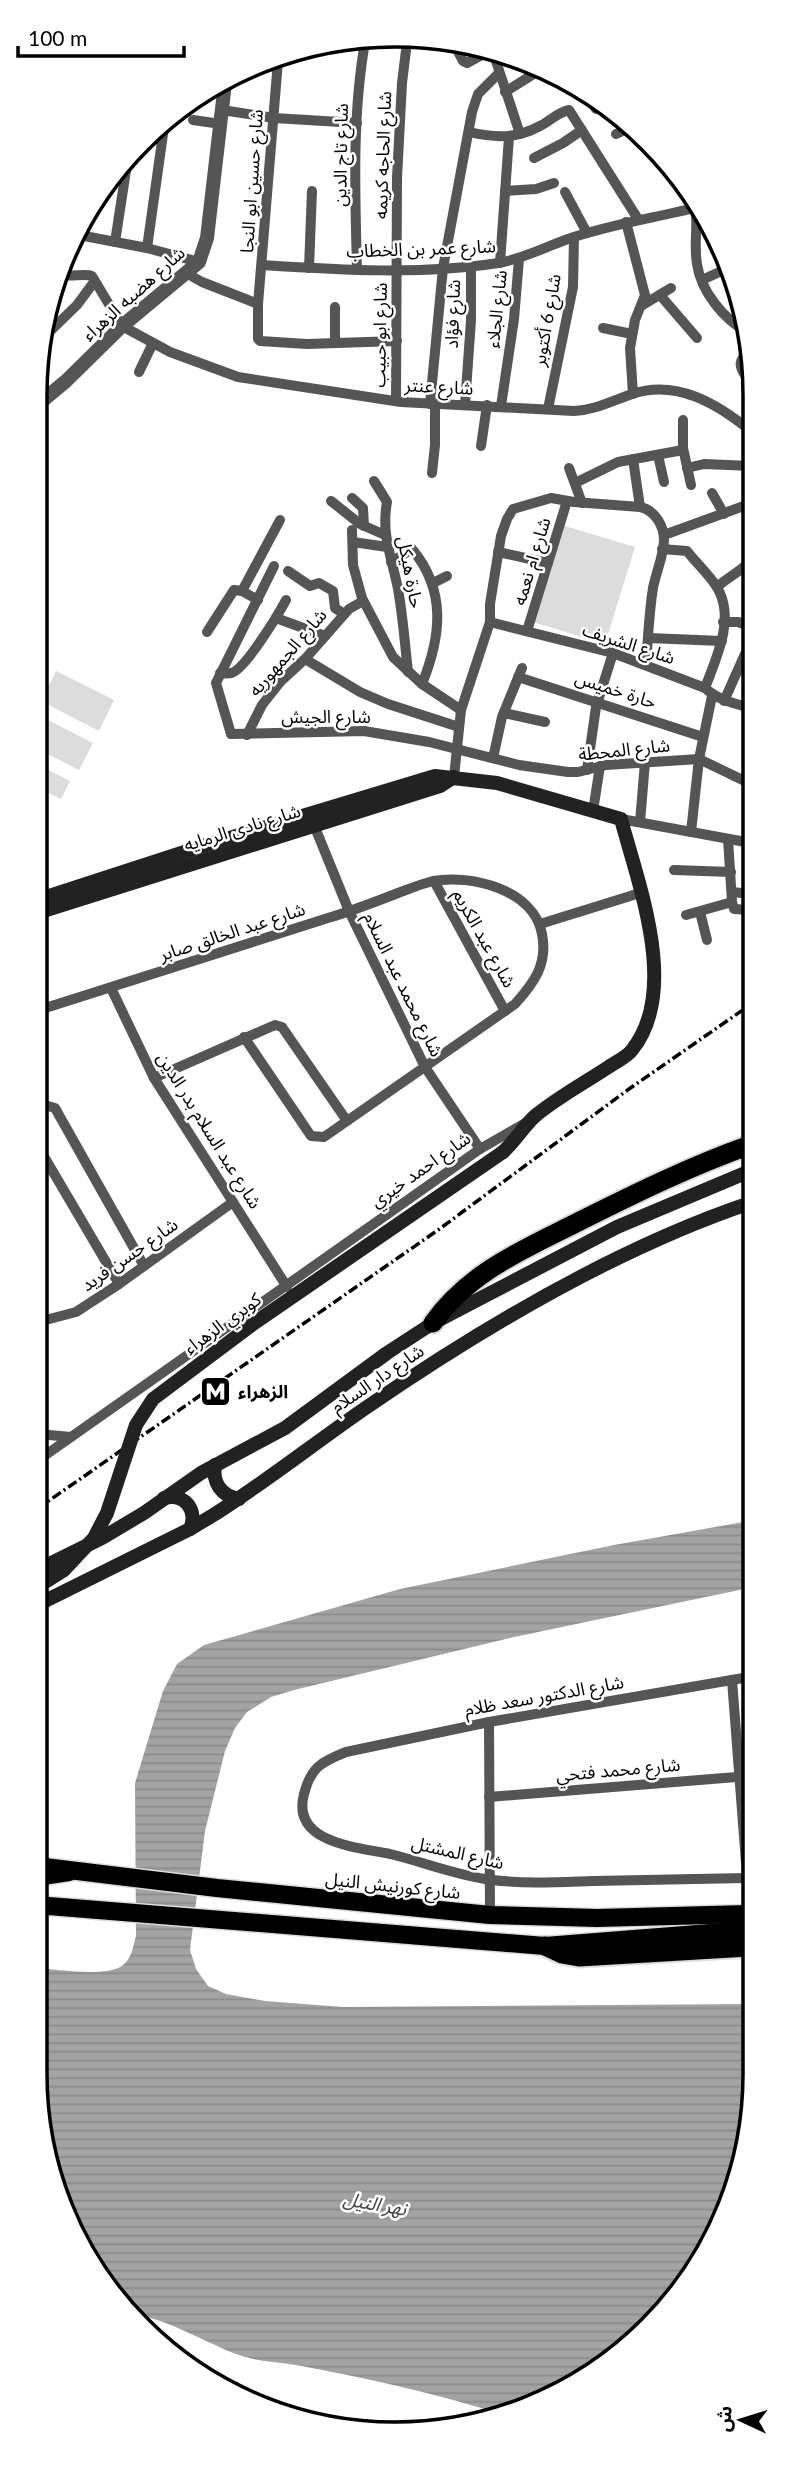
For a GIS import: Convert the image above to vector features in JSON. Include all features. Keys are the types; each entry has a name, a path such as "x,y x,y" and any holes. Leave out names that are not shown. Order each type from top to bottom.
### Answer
{"highway":[{"path":"433,1323 453,1298 487,1270 661,1180 743,1148"},
{"path":"545,1946 562,1954 579,1957 743,1947"}],"main road":[{"name":"شارع نادى الرمايه","path":"47,897 429,777 454,777 497,783 621,819"},
{"name":"شارع نادى الرمايه","path":"47,910 440,786 454,777"},
{"name":"شارع احمد خيري","path":"533,1118 631,1052 644,1029 656,974 649,924 621,819"},
{"name":"كوبري الزهراء","path":"47,1581 64,1570 94,1538 107,1513 136,1425 153,1399 253,1324 503,1152 533,1118"},
{"name":"شارع دار السلام","path":"47,1565 102,1538 215,1465 285,1429 387,1353 433,1323 617,1227 743,1174"},
{"name":"شارع دار السلام","path":"47,1600 190,1529 239,1499 372,1404 499,1324 646,1246 743,1206"},
{"path":"215,1465 215,1477 220,1489 228,1496 239,1499"},
{"path":"164,1498 174,1496 188,1504 193,1513 190,1529"},
{"name":"شارع كورنيش النيل","path":"47,1869 490,1915 610,1918 743,1914"},
{"path":"47,1875 72,1872"},
{"path":"47,1906 545,1946 743,1930"}],"street":[{"name":"شارع الحاجه كريمه","path":"398,270 397,178 406,47"},
{"name":"شارع تاج الدين","path":"357,269 356,123 364,49"},
{"path":"459,53 467,63 480,58"},
{"path":"495,62 505,92 514,136 505,191 500,263"},
{"name":"شارع حسين ابو النجا","path":"278,68 257,335 260,341 334,343"},
{"path":"432,473 435,445 432,404 443,268 472,112 478,94 499,74"},
{"path":"505,92 531,75"},
{"name":"شارع هضبه الزهراء","path":"47,397 122,326 199,262 207,238 225,92"},
{"path":"469,132 514,136 539,127 566,110 582,130 638,219"},
{"path":"193,120 222,117 356,123"},
{"path":"534,158 563,144 582,130"},
{"path":"616,134 621,132"},
{"path":"147,248 161,139"},
{"path":"115,242 125,176"},
{"path":"505,191 536,189 554,183"},
{"path":"309,268 313,191"},
{"path":"565,192 587,233"},
{"name":"شارع عمر بن الخطاب","path":"262,265 398,270 500,263 519,259 587,233 687,206"},
{"path":"626,222 645,295 630,348 633,394"},
{"path":"698,224 697,264 702,280 714,303 736,326"},
{"path":"86,236 147,248 199,262"},
{"name":"شارع 6 أكتوبر","path":"548,410 573,286 574,237"},
{"name":"شارع الجلاء","path":"501,406 514,319 519,259"},
{"name":"شارع فؤاد","path":"465,405 471,320 471,266"},
{"name":"شارع ابو حبيب","path":"396,401 398,270"},
{"path":"702,280 720,272"},
{"path":"186,274 258,304"},
{"path":"69,276 89,275 122,326"},
{"path":"54,326 94,282"},
{"path":"641,306 671,288"},
{"path":"660,295 696,338"},
{"path":"335,307 334,343 397,341"},
{"name":"شارع عنتر","path":"122,326 170,352 238,377 396,401 548,410 588,410 633,394 659,389 698,397 719,406 743,425"},
{"path":"603,328 632,334"},
{"path":"139,372 153,343"},
{"path":"481,446 487,405"},
{"path":"683,420 683,450 691,485"},
{"path":"619,448 621,462"},
{"path":"575,483 621,462 683,450"},
{"path":"658,454 664,482"},
{"path":"633,459 640,507"},
{"path":"687,468 704,464 743,466"},
{"path":"569,468 582,503"},
{"name":"حارة هيكل","path":"374,481 387,502 385,535 397,587 408,672"},
{"path":"712,493 724,514"},
{"path":"352,498 363,508 364,526"},
{"path":"454,777 461,710 490,622 498,552 507,519 513,509 551,498 646,508 655,516 664,535 652,591 646,664"},
{"path":"331,501 364,526 385,535"},
{"name":"شارع ام نعمه","path":"527,631 568,501"},
{"path":"664,535 743,506"},
{"path":"242,591 280,520"},
{"path":"387,547 353,536 353,565 363,601 393,657 422,684 461,710"},
{"path":"391,562 412,549 435,588 438,621 422,684"},
{"path":"663,549 687,551 717,587 723,601 724,634 708,692 691,832"},
{"path":"498,552 548,564"},
{"path":"241,735 228,731 218,678 274,566"},
{"path":"717,587 743,569"},
{"path":"288,571 310,586 319,583 333,591 335,608 344,614"},
{"path":"433,583 447,576"},
{"path":"207,632 234,590 242,591 258,600"},
{"path":"218,678 238,670 286,600"},
{"name":"شارع الجمهوريه","path":"241,735 281,681 305,659 344,614 363,601"},
{"path":"276,618 325,636"},
{"name":"شارع الشريف","path":"490,622 614,653 646,664 724,701 743,706"},
{"path":"723,622 743,624"},
{"path":"648,638 722,641"},
{"path":"587,770 597,701 614,653"},
{"path":"724,701 743,658"},
{"path":"305,659 360,692 459,727"},
{"name":"حارة خميس","path":"504,713 520,672 703,737"},
{"path":"493,758 504,713 545,722"},
{"name":"شارع الجيش","path":"241,735 364,731 456,750"},
{"name":"شارع المحطة","path":"456,750 568,772 600,766 699,759 743,781"},
{"path":"640,822 645,762"},
{"path":"593,811 600,766"},
{"path":"621,819 743,842"},
{"name":"شارع محمد عبد السلام","path":"314,825 349,911 425,1068 480,1149"},
{"path":"728,839 734,909 743,910"},
{"path":"674,870 730,872"},
{"path":"244,1037 311,1136 324,1137 505,1012 533,984 542,965 544,944 540,924 528,907 495,887 476,882 434,881"},
{"name":"شارع عبد الخالق صابر","path":"47,1008 434,881"},
{"name":"شارع عبد الكريم","path":"434,881 505,1012"},
{"path":"540,924 640,893"},
{"path":"686,915 743,895"},
{"path":"700,912 708,940"},
{"name":"شارع عبد السلام بدر الدين","path":"111,988 154,1078 287,1287"},
{"path":"154,1078 275,1025 282,1027 347,1121"},
{"path":"47,1106 55,1108 144,1266"},
{"name":"شارع احمد خيري","path":"47,1454 480,1149 533,1118"},
{"path":"47,1162 119,1284"},
{"name":"شارع حسن فريد","path":"47,1320 76,1312 233,1202"},
{"path":"47,1435 71,1437"},
{"name":"شارع الدكتور سعد ظلام","path":"346,1752 489,1722 743,1678"},
{"path":"732,1680 743,1769"},
{"path":"489,1722 490,1915"},
{"name":"شارع المشتل","path":"346,1752 324,1760 313,1770 301,1802 302,1815 308,1827 317,1835 342,1844 490,1880 528,1883 743,1878"},
{"name":"شارع محمد فتحي","path":"489,1797 743,1777"}],"shaded area":[{"path":"562,525 635,547 605,644 533,622"},
{"path":"56,671 114,700 99,731 47,704 47,689"},
{"path":"47,720 93,743 79,770 47,754"},
{"path":"47,770 70,781 61,799 47,792"}],"water":[{"name":"نهر النيل","path":"743,1522 743,1589 514,1637 294,1690 271,1697 247,1712 235,1728 225,1751 205,1831 190,1950 196,1969 208,1986 226,1994 265,2001 343,2007 743,2004 742,2097 736,2142 724,2186 696,2248 671,2286 641,2320 607,2350 549,2386 485,2410 375,2381 249,2358 146,2317 119,2286 94,2248 74,2207 59,2164 48,2097 47,1969 106,1971 123,1965 130,1955 136,1936 135,1783 163,1691 177,1664 204,1645 400,1589 614,1545"}],"railway":[{"path":"47,1502 438,1230 629,1089 743,1010"}],"place":[{"name":"الزهراء","path":"215,1391"}]}
